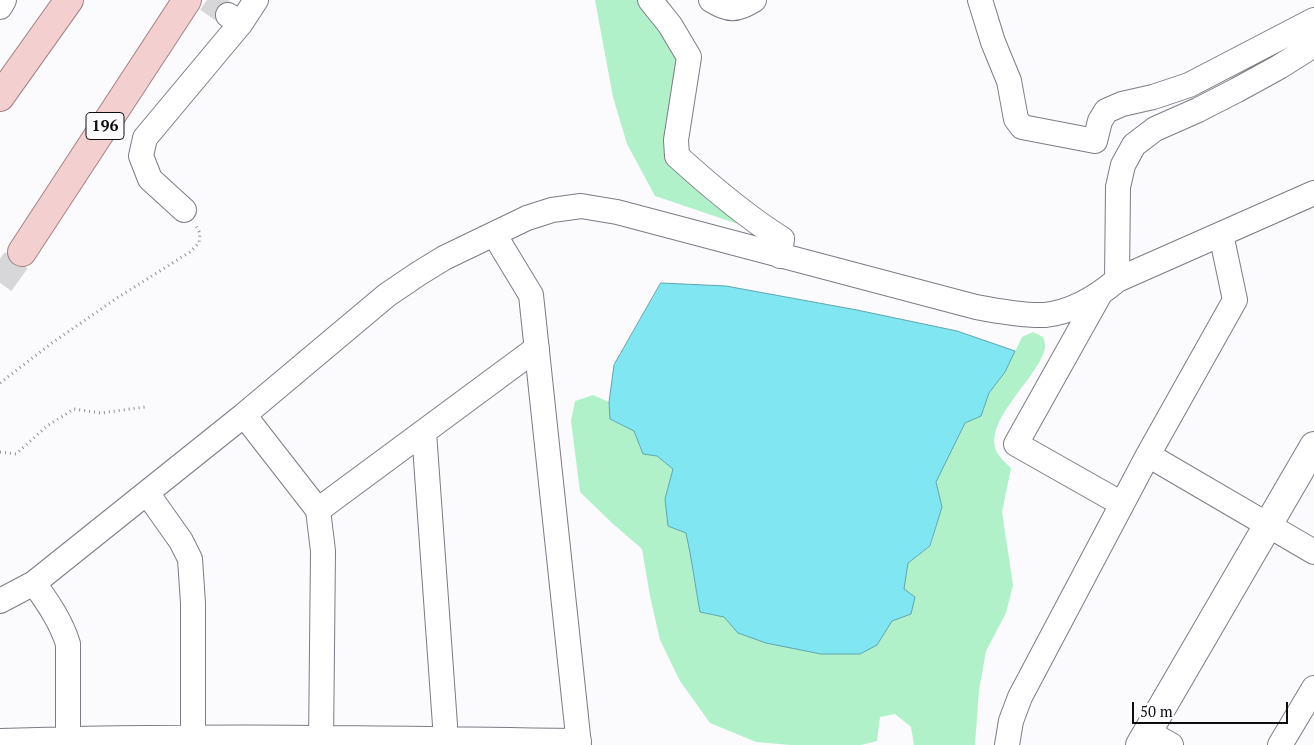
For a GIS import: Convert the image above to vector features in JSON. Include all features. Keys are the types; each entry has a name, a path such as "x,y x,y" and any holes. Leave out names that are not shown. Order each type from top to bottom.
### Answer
{"highway":[{"path":"0,97 69,0"},
{"name":"196","path":"22,252 187,0"}],"street":[{"path":"0,7 4,0"},
{"path":"184,210 150,179 141,156 145,138 234,19 256,0"},
{"path":"650,0 670,25 689,57 676,140 677,156 725,199 782,240 780,256"},
{"path":"710,0 724,7 738,9 754,0"},
{"path":"980,0 993,42 1009,81 1016,119 1022,127 1095,141 1100,121 1106,111 1122,104 1153,97 1189,85 1314,20"},
{"path":"1122,504 1016,444 1108,288 1118,187 1124,164 1134,145 1155,129 1237,90 1314,45"},
{"path":"0,602 34,583 244,415 387,295 444,258 527,218 552,210 581,206 618,212 976,307 1002,312 1045,315 1069,309 1108,288 1221,234 1314,193"},
{"path":"0,741 68,742 193,738 321,741 446,739 579,743 531,296 494,234"},
{"path":"1007,745 1011,721 1020,697 1148,455 1235,300 1221,234"},
{"path":"318,510 537,348"},
{"path":"244,415 318,510 323,552 321,741"},
{"path":"424,432 446,739"},
{"path":"1153,741 1268,526 1314,446"},
{"path":"1148,455 1314,552"},
{"path":"147,493 182,541 190,559 193,603 193,738"},
{"path":"34,583 56,614 68,644 68,742"},
{"path":"1280,745 1314,688"}],"path":[{"path":"0,383 52,343 116,298 190,252 199,243 200,233 184,210"},
{"path":"0,452 16,454 46,426 74,409 102,413 145,407"}],"green space":[{"path":"595,0 640,0 681,56 668,129 745,215 738,224 655,196 627,144 613,97"},
{"path":"1033,332 1043,337 1045,348 1032,373 1003,415 996,429 994,442 998,454 1011,468 1002,512 1013,585 1006,613 986,651 979,690 975,745 914,745 911,727 895,714 880,717 877,741 861,745 791,745 756,742 710,723 680,681 660,640 642,549 580,492 571,421 575,401 593,395 609,402 610,419 634,431 643,454 657,456 673,469 665,499 686,533 692,557 700,612 724,617 739,633 877,645 898,606 908,563 931,546 942,507 936,482 965,423 981,416 989,393 1005,372 1022,337"}],"water":[{"path":"661,283 726,286 857,310 957,331 1015,351 1005,372 989,393 981,416 965,423 936,482 942,507 930,546 908,563 904,589 915,597 911,614 892,621 877,645 860,654 821,654 766,643 738,633 724,617 700,612 686,533 668,526 665,499 673,469 657,456 643,454 634,431 610,419 609,402 614,365"}],"tunnel":[{"path":"207,0 227,14"},
{"path":"0,283 22,252"}]}
